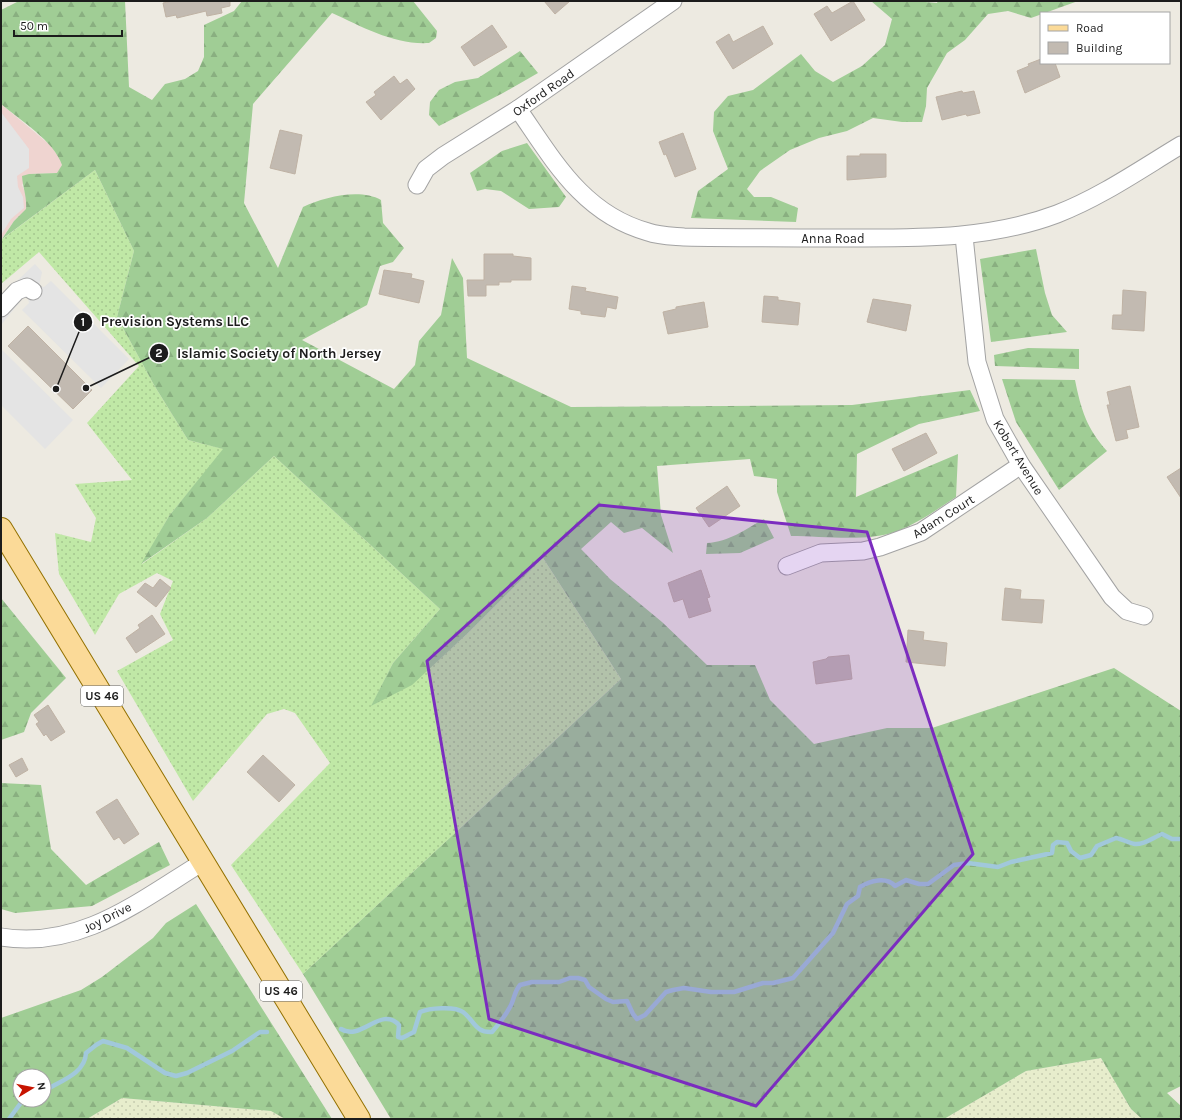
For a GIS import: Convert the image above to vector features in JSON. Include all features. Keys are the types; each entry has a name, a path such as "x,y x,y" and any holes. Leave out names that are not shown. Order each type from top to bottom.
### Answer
{"main road":[{"name":"US 46","path":"1,529 359,1119"}],"street":[{"name":"Oxford Road","path":"417,185 426,169 443,156 518,109 673,1"},
{"name":"Anna Road","path":"518,109 566,178 580,193 614,218 649,233 697,237 934,238 964,236 1022,225 1063,211 1097,196 1181,145"},
{"name":"Kobert Avenue","path":"964,236 975,351 980,374 995,419 1021,465 1112,597 1127,611 1144,616"},
{"path":"1,308 20,289 27,287 33,291"},
{"name":"Adam Court","path":"787,566 820,553 863,551 910,538 1021,465"},
{"name":"Joy Drive","path":"1,937 43,939 78,932 107,920 203,862"}],"highlighted area":[{"path":"599,505 867,532 973,854 756,1106 489,1019 427,661"}],"shaded area":[{"path":"1,104 50,145 59,157 62,165 58,173 29,174 22,185 27,197 26,210 14,221 1,240"},
{"path":"1,112 29,149 29,168 17,176 18,187 23,197 24,208 11,219 1,235"},
{"path":"35,264 42,272 39,286 44,287 51,281 129,359 101,388 22,310 29,303 28,298 23,298 1,325 1,296"},
{"path":"1,349 73,420 45,449 1,405"}],"green space":[{"path":"19,1 125,1 129,87 152,100 165,84 185,79 198,71 204,57 204,25 234,11 242,1 413,1 437,31 436,38 429,43 416,43 391,38 332,13 253,104 244,203 278,268 303,207 331,197 353,194 372,196 381,200 383,223 404,248 393,262 380,266 367,305 302,340 394,389 415,365 419,341 441,315 452,258 463,278 467,358 571,407 852,405 970,390 980,411 919,424 857,454 856,497 958,454 956,497 903,529 883,535 858,538 791,536 777,492 777,479 754,476 750,459 657,466 661,515 673,553 642,528 624,533 611,522 581,549 610,579 662,622 707,665 755,665 770,700 814,744 887,728 932,728 1114,668 1181,711 1181,1086 1167,1093 1181,1106 1181,1119 1142,1119 1131,1109 1101,1058 1026,1071 944,1119 391,1119 303,974 621,679 543,558 467,634 412,685 371,706 393,663 440,609 274,456 207,518 141,564 169,516 223,449 188,440 154,385 117,317 134,251 95,170 2,239 14,221 26,209 22,176 29,174 57,173 62,165 58,156 44,139 1,104 1,10"},
{"path":"871,1 914,1 937,3 938,1 1078,1 1048,12 1040,12 1040,15 1031,18 1008,11 988,14 965,40 947,53 927,88 926,106 922,122 902,122 873,118 847,131 819,138 790,150 760,171 747,189 754,197 771,197 798,208 796,222 691,218 698,191 728,169 713,131 714,112 728,96 753,90 801,54 815,71 833,82 862,66 885,45 892,19"},
{"path":"520,51 538,73 439,126 429,115 430,102 439,90 455,82 478,78"},
{"path":"527,143 566,197 559,207 529,209 501,191 485,189 477,191 470,173 502,151"},
{"path":"95,170 134,251 117,317 154,385 188,440 224,449 169,516 142,564 207,518 274,456 440,609 393,663 372,705 412,684 467,634 543,558 621,679 303,974 231,865 330,763 295,713 284,709 267,714 193,801 117,671 173,640 160,614 173,581 157,573 119,594 95,635 59,574 55,533 91,542 96,518 75,484 132,480 87,423 139,366 39,252 1,284 1,240"},
{"path":"1036,249 1045,293 1052,315 1067,332 991,342 980,259"},
{"path":"1028,348 1079,349 1079,369 995,366 994,355"},
{"path":"1002,379 1075,380 1082,410 1094,435 1107,451 1059,490 1016,422"},
{"path":"764,519 774,538 740,553 706,554 707,543 730,538"},
{"path":"1,598 66,678 31,713 24,732 1,740"},
{"path":"1,783 41,785 51,849 86,885 159,842 170,865 92,906 15,913 1,909"},
{"path":"196,904 332,1119 285,1119 271,1111 122,1098 87,1119 1,1119 1,1018 81,990 102,977 153,938 166,923"},
{"path":"1101,1058 1131,1109 1142,1119 944,1119 1026,1071"},
{"path":"122,1098 271,1111 285,1119 87,1119"}],"building":[{"path":"172,1 230,1 230,6 221,8 222,13 207,16 206,11 177,18 176,15 166,17 163,3"},
{"path":"544,1 570,1 555,14"},
{"path":"853,1 865,20 831,41 814,14 827,6 832,13"},
{"path":"492,25 507,47 474,66 461,47"},
{"path":"763,26 773,44 733,69 716,42 729,34 733,42"},
{"path":"1040,59 1040,64 1055,64 1060,77 1025,93 1017,71 1029,66 1028,64"},
{"path":"394,76 400,84 407,79 415,89 381,120 366,102 376,95 374,92"},
{"path":"962,91 963,93 974,91 980,113 967,116 966,114 942,120 936,97"},
{"path":"280,130 302,135 295,174 270,168"},
{"path":"683,133 696,169 675,177 666,154 664,155 659,142"},
{"path":"860,154 886,154 886,177 847,180 847,156 860,156"},
{"path":"484,254 513,254 513,256 531,258 531,280 511,280 511,282 499,282 499,285 486,285 486,296 468,296 467,280 484,280"},
{"path":"384,270 412,274 411,278 424,281 419,303 379,294"},
{"path":"572,286 586,288 585,291 618,297 616,309 607,307 605,317 581,314 581,311 569,309"},
{"path":"1123,290 1146,292 1144,331 1112,329 1113,315 1122,315"},
{"path":"764,296 778,297 778,300 800,303 798,325 762,322"},
{"path":"873,299 911,305 906,331 867,322"},
{"path":"704,302 708,327 668,334 663,312 676,309 676,307"},
{"path":"28,326 92,390 73,409 8,346"},
{"path":"1130,386 1139,427 1126,430 1128,438 1116,441 1107,405 1110,405 1107,392"},
{"path":"926,433 937,453 904,471 892,449"},
{"path":"1181,468 1181,498 1167,477"},
{"path":"727,486 740,506 709,527 696,508"},
{"path":"701,570 710,597 707,598 711,611 689,618 683,599 674,602 668,583"},
{"path":"160,579 171,588 156,607 137,592 145,583 153,588"},
{"path":"1005,588 1021,590 1020,599 1044,600 1042,623 1002,620"},
{"path":"152,615 165,634 136,653 126,638 140,628 138,625"},
{"path":"908,630 924,632 923,640 947,643 945,666 906,662"},
{"path":"849,655 852,679 816,684 813,662 826,659 828,657"},
{"path":"48,705 65,732 51,741 46,734 44,736 36,724 39,722 34,715"},
{"path":"263,755 295,785 279,802 247,772"},
{"path":"22,758 28,770 16,777 9,765"},
{"path":"117,799 139,834 124,844 119,837 114,840 96,812"}],"waterway":[{"path":"341,1029 348,1032 356,1031 378,1021 385,1019 392,1020 399,1025 398,1037 402,1038 414,1032 420,1012 448,1008 463,1012 478,1028 486,1032 492,1032 507,1012 520,985 532,982 559,982 570,978 585,980 589,987 613,1002 627,1001 637,1019 645,1015 666,992 673,990 684,988 711,992 734,992 763,983 773,983 793,978 833,933 847,904 858,896 860,887 868,883 883,880 895,886 906,880 919,884 928,884 954,865 968,863 998,867 1011,862 1052,853 1053,845 1057,842 1067,843 1071,851 1080,858 1091,855 1097,846 1116,838 1135,844 1145,842 1162,834 1172,839 1181,839"},
{"path":"52,1087 76,1072 85,1060 86,1053 103,1041 127,1048 165,1073 176,1076 187,1073 232,1051 260,1032 267,1032"},
{"path":"9,1119 17,1108"}],"place":[{"name":"Islamic Society of North Jersey","path":"86,388"},
{"name":"Prevision Systems LLC","path":"56,389"}]}
